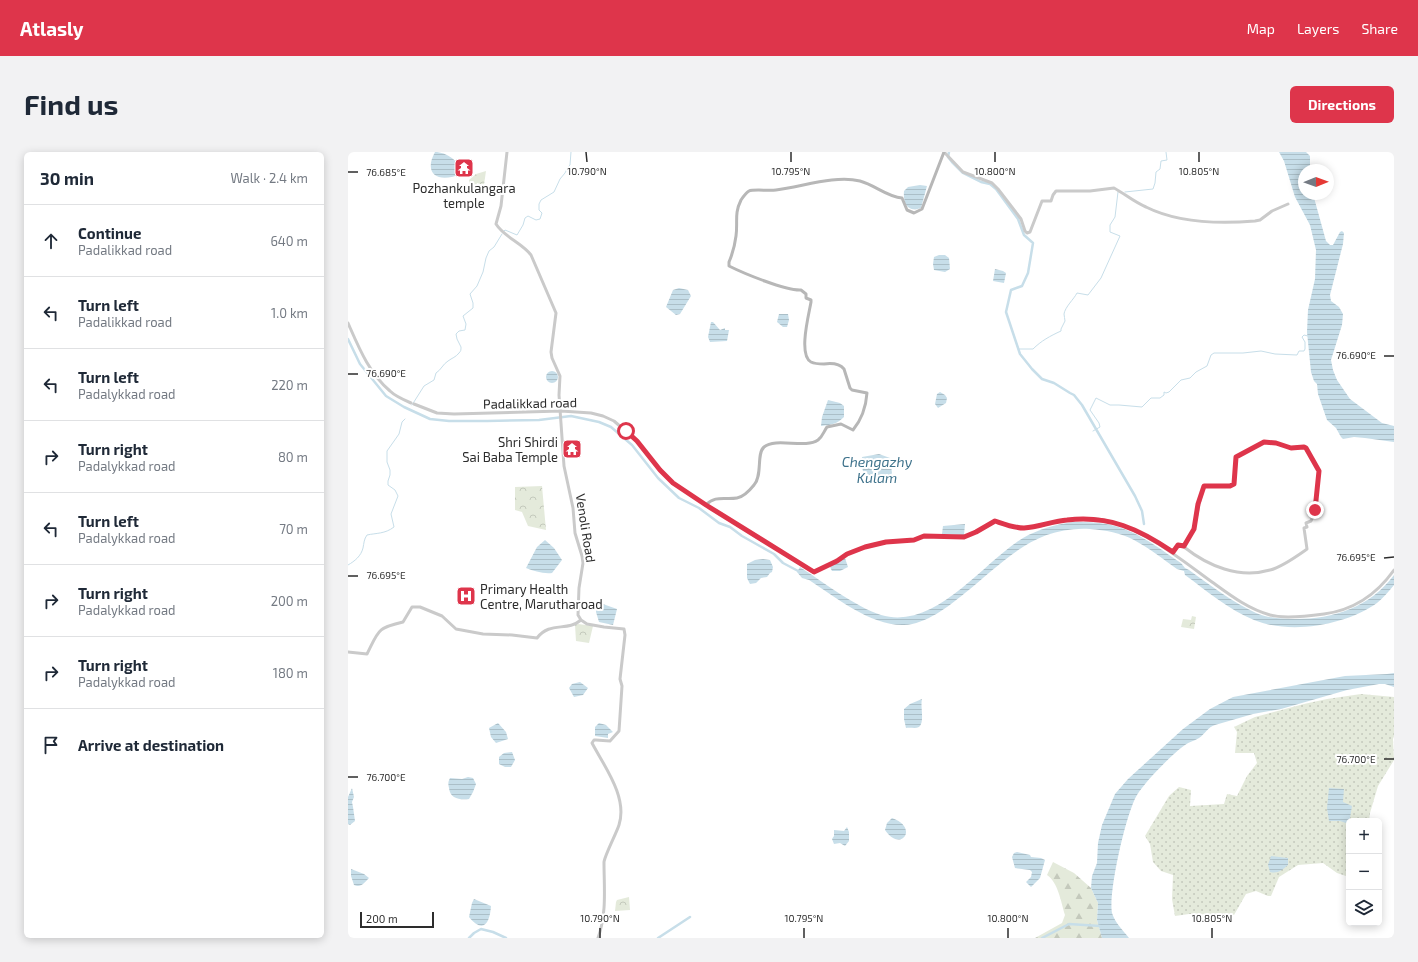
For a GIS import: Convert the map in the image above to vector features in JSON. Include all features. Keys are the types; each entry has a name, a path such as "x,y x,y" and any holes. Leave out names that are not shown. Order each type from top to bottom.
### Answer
{"main road":[{"path":"706,505 716,498 738,498 754,486 759,474 762,450 766,446 812,442 821,437 827,427 841,424 853,430 864,414 866,403 867,393 852,390 850,388 843,367 834,363 821,364 813,362 808,358 804,350 811,301 806,298 805,293 801,290 794,290 729,266 736,236 736,214 741,200 750,190 776,190 838,179 853,180 877,187 896,198 902,198 908,210 914,213 922,209 945,153"}],"street":[{"name":"Venoli Road","path":"507,152 501,206 496,224 502,231 526,248 531,255 554,307 556,317 550,352 560,376 559,395 564,470 573,507 575,533 583,563 579,588 578,615 581,620"},
{"path":"945,153 963,172 992,184 1017,213 1027,233 1030,232 1042,201 1051,202 1052,196 1056,191 1090,191 1114,188 1133,201 1162,214 1206,222 1260,220 1272,211 1288,204"},
{"name":"Padalikkad road","path":"348,323 369,367 390,392 413,404 437,413 561,412 591,413 603,416 614,422 637,441 660,470 673,483 814,572 837,561 847,554 865,547 886,542 914,540 924,536 964,537 995,521 1009,526 1024,528 1067,520 1106,520 1153,539 1173,552"},
{"path":"1184,546 1194,529 1198,504 1204,486 1230,486 1234,484 1236,457 1264,442 1276,443 1291,448 1306,448 1319,471 1315,510 1311,521 1306,523 1307,527 1304,528 1308,549 1271,570 1255,573 1226,571 1197,557 1184,546 1178,545 1173,552 1238,601 1262,613 1274,616 1316,616 1357,604 1380,588 1394,570"},
{"path":"348,652 365,655 367,654 381,629 389,625 403,622 412,607 420,607 442,616 456,629 483,634 537,638 540,634 551,627 574,625 581,620 588,624 604,628 624,629 625,635 620,679 622,686 619,731 610,741 594,740 592,743 609,772 616,788 620,803 621,818 605,859 605,909 598,938"}],"green space":[{"path":"486,171 484,185 477,183 475,190 470,190 469,180 476,174"},
{"path":"542,486 546,530 528,526 522,512 515,510 515,487"},
{"path":"1192,616 1196,617 1194,629 1181,627 1183,619 1191,620"},
{"path":"575,625 593,626 589,643 576,641"},
{"path":"1361,694 1394,697 1394,760 1378,786 1369,818 1346,818 1346,876 1337,873 1323,863 1298,865 1279,877 1271,896 1256,891 1246,894 1234,915 1189,914 1175,916 1172,899 1173,875 1161,871 1153,862 1150,844 1145,836 1169,796 1179,787 1191,790 1190,806 1224,804 1227,794 1237,796 1247,776 1257,763 1254,753 1235,753 1237,732 1234,727 1255,717 1327,699"},
{"path":"1053,862 1074,873 1091,888 1098,903 1097,920 1102,938 1035,938 1062,923 1065,915 1054,882 1047,875"},
{"path":"629,897 630,910 615,911 617,900"}],"water":[{"path":"435,152 448,155 452,158 461,169 462,173 447,178 436,176 432,172 431,167"},
{"path":"1279,152 1306,152 1310,156 1310,164 1298,164 1298,200 1315,200 1326,241 1330,245 1333,245 1340,232 1342,231 1344,233 1343,244 1330,295 1331,301 1339,307 1343,314 1342,325 1331,360 1333,370 1337,380 1350,399 1382,423 1394,426 1394,442 1354,437 1343,439 1336,428 1327,420 1318,394 1317,384 1314,381 1311,372 1307,332 1308,310 1315,279 1316,250 1310,225 1295,197 1284,161"},
{"path":"920,185 927,186 921,208 909,208 905,203 904,191 908,187"},
{"path":"945,255 949,258 950,269 945,272 934,270 934,257"},
{"path":"995,269 1006,273 1004,283 993,281"},
{"path":"679,288 688,290 691,296 680,314 676,315 666,307 673,290"},
{"path":"779,314 788,314 789,320 787,327 783,327 777,322"},
{"path":"711,322 713,322 720,330 725,328 725,330 729,330 727,341 710,342 708,337"},
{"path":"550,371 554,371 558,377 554,383 550,383 546,379 546,375"},
{"path":"940,392 947,398 946,403 938,408 935,404 937,394"},
{"path":"828,400 840,403 844,406 844,417 834,424 821,426 822,417"},
{"name":"Chengazhy Kulam","path":"879,454 890,458 892,473 888,480 881,483 867,482 864,476 862,457"},
{"path":"1072,522 1093,522 1117,526 1136,534 1181,563 1185,568 1230,599 1247,609 1270,617 1290,619 1324,617 1337,614 1362,603 1374,595 1394,575 1394,585 1377,603 1350,617 1318,625 1284,627 1254,620 1227,606 1185,575 1184,571 1177,569 1151,550 1129,538 1101,530 1070,530 1052,533 1036,539 1007,558 944,609 920,622 904,625 879,621 866,616 809,580 802,578 797,572 800,567 840,594 871,611 881,615 901,617 920,613 939,604 957,592 1007,549 1023,538 1035,532 1059,524"},
{"path":"965,524 964,535 942,534 943,526"},
{"path":"545,540 554,548 562,560 552,573 542,573 526,568 537,547"},
{"path":"845,558 848,567 840,571 832,571 830,567 832,565"},
{"path":"755,560 770,560 773,567 772,572 767,577 761,578 756,583 750,584 747,578 747,564"},
{"path":"600,603 617,609 613,625 599,622 596,612 596,605"},
{"path":"1394,673 1394,687 1379,684 1347,690 1281,709 1253,714 1215,725 1210,727 1199,738 1173,754 1152,776 1137,795 1123,835 1115,872 1111,903 1113,917 1129,938 1102,938 1097,920 1098,903 1091,888 1092,876 1097,863 1098,843 1102,825 1115,794 1128,779 1183,729 1210,709 1233,697 1345,676"},
{"path":"580,682 588,688 583,695 574,697 569,688 572,684"},
{"path":"922,699 921,725 917,728 906,728 904,709 910,704"},
{"path":"498,723 506,732 508,739 496,743 491,737 489,728"},
{"path":"599,723 606,725 613,732 608,734 608,738 595,736 595,727"},
{"path":"512,752 515,760 511,767 505,767 499,764 499,757 504,753"},
{"path":"468,777 473,778 476,784 469,799 459,799 453,797 449,787 450,778 462,779"},
{"path":"352,788 354,797 352,802 355,821 350,825 348,824 348,797"},
{"path":"1329,788 1344,789 1343,802 1352,806 1350,818 1346,818 1346,823 1340,821 1329,821 1327,808"},
{"path":"892,818 900,822 905,827 905,836 901,839 896,839 885,830 887,823"},
{"path":"847,827 849,832 849,841 845,846 840,843 834,844 832,839 834,836 834,830 844,831"},
{"path":"1017,852 1045,860 1040,878 1031,887 1026,882 1031,877 1032,872 1030,870 1015,868 1012,857 1014,853"},
{"path":"1271,856 1288,858 1288,865 1278,872 1270,872 1268,865"},
{"path":"351,869 364,874 369,878 361,885 354,885 351,876"},
{"path":"474,899 491,906 488,921 482,926 474,922 469,917"}],"waterway":[{"path":"504,231 505,230 517,235 525,218 528,216 536,220 540,219 542,213 539,210 539,204 541,200 554,192 560,179 570,165 571,152"},
{"path":"949,152 948,157 963,173 981,182 990,184 996,189 1018,219 1024,235 1033,243 1028,273 1022,286 1011,290 1006,312 1020,354 1042,379 1054,383 1074,395 1082,405 1135,496 1142,511 1144,524"},
{"path":"1125,192 1153,189 1156,172 1160,169 1161,161 1167,160 1166,152"},
{"path":"1018,349 1033,349 1046,339 1061,331 1065,321 1065,311 1077,293 1088,295 1101,278 1120,236 1110,232 1110,225 1115,217 1118,192"},
{"path":"412,405 424,386 434,380 436,373 446,362 457,356 461,351 456,334 459,331 465,330 466,324 463,316 473,308 470,294 477,286 489,251 494,247 502,234"},
{"path":"1093,431 1100,427 1090,410 1096,398 1110,405 1142,407 1151,398 1160,398 1164,395 1164,392 1169,392 1181,380 1190,378 1196,372 1207,366 1211,355 1214,353 1243,353 1261,351 1275,354 1297,355 1299,351 1304,351 1305,349 1305,342 1302,337 1304,335 1308,336"},
{"path":"348,339 360,364 386,396 404,407 430,419 449,421 539,420 571,416 599,422 611,427 632,445 658,478 679,498 699,508 719,523 730,527 742,536 774,554 783,563 800,572"},
{"path":"348,565 361,553 367,535 384,532 394,527 391,514 398,496 395,490 388,485 390,470 387,462 387,451 399,434 402,422 405,419"},
{"path":"658,938 690,917"},
{"path":"1042,938 1069,924 1100,926"},
{"path":"469,938 481,929 493,932 506,938"}],"place":[{"name":"Pozhankulangara temple","path":"464,168"},
{"name":"Shri Shirdi Sai Baba Temple","path":"572,449"},
{"name":"Primary Health Centre, Marutharoad","path":"466,596"}],"route":[{"path":"626,431 637,441 660,470 673,483 761,540 814,572 837,561 847,554 865,547 886,542 914,540 924,536 964,537 995,521 1009,526 1024,528 1067,520 1106,520 1153,539 1173,552 1178,545 1184,546 1194,529 1198,504 1204,486 1230,486 1234,484 1236,457 1264,442 1276,443 1291,448 1306,448 1319,471 1315,510"}]}
